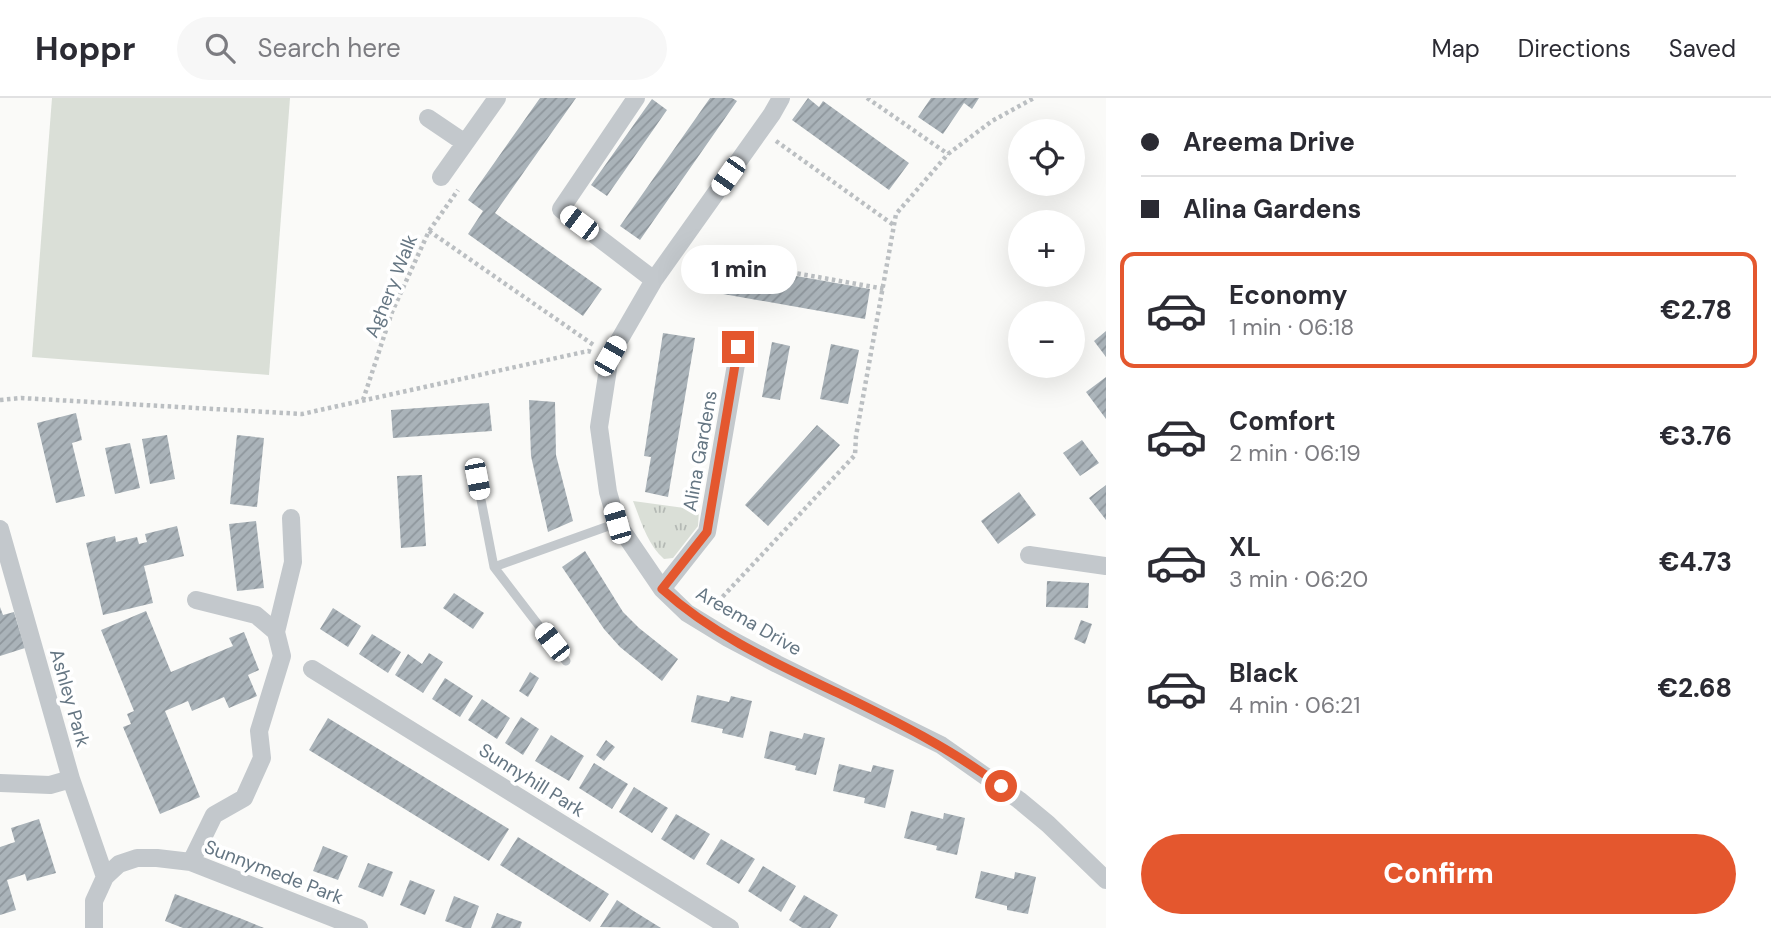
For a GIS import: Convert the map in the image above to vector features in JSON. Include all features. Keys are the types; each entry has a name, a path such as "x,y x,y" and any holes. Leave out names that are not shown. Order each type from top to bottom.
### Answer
{"street":[{"path":"441,177 497,98"},
{"path":"636,98 561,209 654,280"},
{"name":"Areema Drive","path":"781,98 654,280 610,356 599,427 608,492 617,523 662,589 687,612 728,638 951,752 983,773 1048,824 1106,880"},
{"path":"428,118 465,144"},
{"name":"Alina Gardens","path":"662,589 707,532 738,347"},
{"path":"191,862 214,815 244,798 262,758 259,731 282,656 276,632 293,562 291,519"},
{"name":"Ashley Park","path":"0,528 71,779 105,877"},
{"path":"1029,555 1106,566"},
{"path":"196,600 256,615 276,632"},
{"name":"Sunnyhill Park","path":"312,669 730,928"},
{"path":"0,783 50,785 71,779"},
{"name":"Sunnymede Park","path":"105,877 119,864 137,858 191,862 359,928"},
{"path":"94,928 94,901 105,877"}],"lane":[{"path":"477,479 494,567 566,661"},
{"path":"494,567 617,523"}],"path":[{"path":"867,98 948,154"},
{"path":"713,607 855,455 856,436 885,289 896,214 948,154 992,121 1034,98"},
{"path":"774,140 895,226"},
{"name":"Aghery Walk","path":"363,401 392,312 429,231 459,189"},
{"path":"429,231 610,356"},
{"path":"695,244 687,254 885,289"},
{"path":"0,400 21,398 302,414 588,351 610,356"}],"green space":[{"path":"52,98 290,98 269,375 32,357"},
{"path":"633,501 699,510 698,526 673,558 664,559 649,539"}],"building":[{"path":"540,98 576,98 495,213 602,289 583,316 468,234 483,211 468,200"},
{"path":"710,98 732,98 737,101 640,240 620,226"},
{"path":"808,98 819,107 823,101 909,163 889,190 792,120"},
{"path":"931,98 979,98 972,109 964,103 943,134 918,117"},
{"path":"652,99 667,110 607,196 591,185"},
{"path":"711,261 870,289 865,319 706,291"},
{"path":"1106,331 1106,357 1094,341"},
{"path":"663,333 695,338 668,497 645,492 651,457 644,456"},
{"path":"772,342 790,346 780,400 762,397"},
{"path":"831,344 859,350 848,404 820,399"},
{"path":"1106,377 1106,419 1086,392"},
{"path":"529,400 555,402 556,455 573,521 548,532 531,456"},
{"path":"489,403 492,431 393,438 391,410"},
{"path":"76,413 82,440 72,443 85,496 56,503 37,423"},
{"path":"817,425 840,445 768,526 745,505"},
{"path":"167,435 175,479 150,484 142,439"},
{"path":"237,435 264,438 257,507 230,504"},
{"path":"1082,440 1099,463 1080,476 1063,453"},
{"path":"130,443 140,488 115,494 105,448"},
{"path":"422,475 426,546 401,548 397,476"},
{"path":"1106,485 1106,520 1089,498"},
{"path":"1019,492 1036,515 998,544 981,521"},
{"path":"256,521 264,588 237,591 229,524"},
{"path":"177,526 184,556 144,566 153,603 103,615 86,543 115,536 116,542 137,537 139,544 147,542 145,534"},
{"path":"585,551 623,612 678,659 662,681 620,647 604,629 562,567"},
{"path":"1047,581 1089,583 1088,608 1046,607"},
{"path":"454,593 484,613 473,629 443,608"},
{"path":"0,607 3,615 14,612 25,648 0,656"},
{"path":"333,608 361,626 348,647 320,629"},
{"path":"146,611 171,672 233,646 229,638 244,632 259,670 248,675 257,696 229,708 224,697 192,711 188,701 165,711 200,797 160,814 123,727 131,724 127,714 134,711 101,630"},
{"path":"1081,620 1092,624 1085,644 1074,639"},
{"path":"372,634 401,652 388,673 359,654"},
{"path":"429,653 443,662 423,693 395,675 408,654 422,664"},
{"path":"530,672 539,678 528,697 519,691"},
{"path":"445,678 473,696 460,717 432,699"},
{"path":"697,695 729,702 731,696 752,701 743,738 722,733 723,729 691,722"},
{"path":"482,699 510,718 497,739 468,720"},
{"path":"521,717 539,729 523,755 505,743"},
{"path":"328,718 509,829 489,861 309,750"},
{"path":"770,731 802,739 804,733 825,738 816,775 795,770 796,766 764,758"},
{"path":"551,735 584,756 569,781 535,761"},
{"path":"606,740 615,747 604,761 596,755"},
{"path":"594,763 628,784 612,809 579,788"},
{"path":"839,764 871,772 873,765 894,770 885,808 864,803 865,798 833,791"},
{"path":"634,787 668,808 652,833 619,812"},
{"path":"911,811 943,819 944,813 965,818 957,855 936,850 937,846 904,838"},
{"path":"676,814 710,834 694,860 661,839"},
{"path":"39,819 56,873 27,881 25,874 7,880 16,910 0,915 0,847 15,842 11,828"},
{"path":"518,837 609,894 590,922 500,865"},
{"path":"721,839 755,859 739,884 706,864"},
{"path":"323,846 348,856 338,880 313,871"},
{"path":"368,863 393,872 383,897 358,887"},
{"path":"763,866 796,886 781,912 748,891"},
{"path":"981,871 1014,879 1015,872 1036,877 1028,914 1007,910 1007,906 975,898"},
{"path":"410,880 435,890 425,915 400,905"},
{"path":"175,894 264,928 183,928 165,921"},
{"path":"804,895 838,915 830,928 802,928 789,920"},
{"path":"454,896 479,906 471,928 445,921"},
{"path":"617,900 632,910 661,928 600,927"},
{"path":"497,913 522,922 520,928 491,928"}],"route":[{"path":"738,347 707,532 662,589 687,612 728,638 941,745 1001,786"}]}
